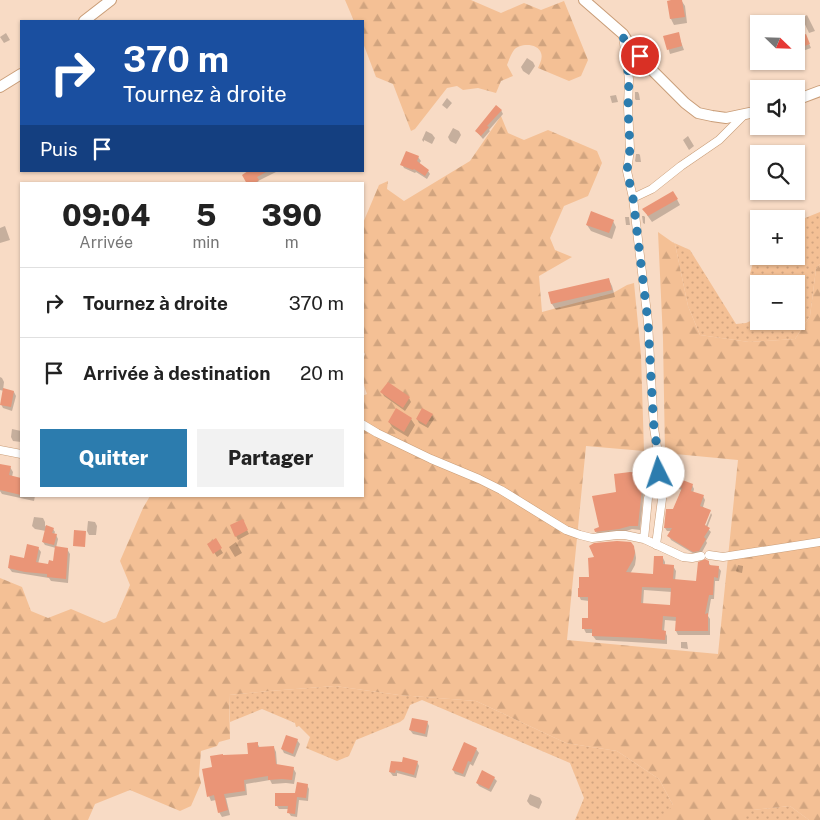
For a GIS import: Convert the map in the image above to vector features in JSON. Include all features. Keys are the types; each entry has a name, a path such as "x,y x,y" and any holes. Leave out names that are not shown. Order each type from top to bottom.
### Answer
{"main road":[{"path":"85,20 111,0"},
{"path":"584,0 623,34 631,47 648,66 698,113 726,118 750,113"},
{"path":"0,87 20,75"},
{"path":"805,97 820,91"}],"street":[{"path":"623,34 629,79 630,149 627,171 633,198 648,322 654,428 659,460 658,479 662,492 656,545"},
{"path":"633,198 652,189 719,140 744,115"},
{"path":"364,425 430,459 501,490 566,530 580,535 592,538 617,535 644,539 683,557 692,558 705,556 722,557 820,542"},
{"path":"0,450 20,454"},
{"path":"644,539 648,498 658,479"}],"green space":[{"path":"345,0 471,0 501,13 524,3 541,10 564,1 588,60 581,76 569,81 538,68 542,55 536,47 529,45 520,46 514,50 507,65 513,76 501,81 496,93 478,88 463,90 457,86 447,88 415,129 411,131 393,84 376,77 364,46 364,20 354,20"},
{"path":"501,116 508,133 524,140 548,130 597,151 602,163 588,196 564,206 550,238 555,250 572,257 539,276 542,312 613,293 634,283 641,355 644,451 586,446 567,640 718,654 738,460 665,453 663,339 658,232 675,244 688,306 700,335 749,342 795,339 801,330 805,330 805,324 810,316 816,269 820,264 820,820 809,820 790,806 753,810 741,820 660,820 673,805 659,779 617,751 566,743 476,701 399,695 335,686 229,695 230,739 201,751 199,775 201,783 191,806 180,811 130,790 95,804 88,820 0,820 0,578 22,587 31,611 48,618 71,609 104,623 116,618 130,585 120,561 149,497 364,497 364,395 367,394 364,385 364,221 379,185 388,181 387,189 404,201 470,161"},
{"path":"820,212 820,264 816,269 810,316 805,324 805,275 750,274 752,265 805,265 805,218"},
{"path":"672,242 690,250 736,324 750,321 750,330 801,330 795,339 749,342 700,335 688,306 675,244"},
{"path":"335,686 399,695 476,701 566,743 617,751 659,779 673,805 753,810 790,806 809,820 575,820 584,798 570,763 422,700 410,705 404,719 400,722 356,740 349,756 337,761 306,748 310,737 299,726 296,727 295,723 262,709 230,722 229,695"}],"building":[{"path":"682,0 685,17 670,19 667,1"},
{"path":"679,32 682,46 667,50 663,36"},
{"path":"805,34 810,44 805,46"},
{"path":"496,105 502,110 487,126 489,127 481,136 475,131"},
{"path":"406,151 419,156 417,161 429,170 425,176 414,169 400,165"},
{"path":"246,172 266,172 257,177 259,180 256,182 246,182 242,175"},
{"path":"673,191 678,199 648,216 642,209"},
{"path":"591,211 614,220 609,233 586,225"},
{"path":"609,278 612,290 551,304 548,292"},
{"path":"388,382 410,397 403,408 380,392"},
{"path":"3,388 14,391 11,407 0,405"},
{"path":"396,408 412,418 404,432 388,422"},
{"path":"422,408 433,414 426,425 416,419"},
{"path":"0,464 11,466 9,475 20,478 20,495 0,490"},
{"path":"630,472 653,473 654,476 652,480 643,479 638,526 595,532 594,529 599,527 592,496 616,492 614,474"},
{"path":"665,473 672,474 672,476 693,484 691,491 704,495 700,506 711,510 705,525 710,528 704,537 706,539 699,551 693,552 667,536 672,528 664,528 666,509 673,509 682,488 675,485 677,482 664,481"},
{"path":"243,519 248,530 235,537 230,525"},
{"path":"46,525 54,528 52,533 57,534 54,545 42,542"},
{"path":"74,530 86,531 85,547 73,546"},
{"path":"216,538 222,548 213,554 207,544"},
{"path":"631,542 635,553 626,572 653,574 654,556 663,556 663,564 674,565 673,579 696,581 698,562 705,559 709,561 709,565 719,566 718,578 714,577 713,595 709,595 705,614 708,613 708,631 675,631 676,617 663,616 662,630 666,631 665,640 592,636 592,629 582,629 582,618 588,618 588,597 578,597 579,577 589,577 588,558 594,557 589,546 594,543","holes":["642,587 671,588 670,605 641,603"]},
{"path":"27,544 39,547 36,562 48,564 49,560 53,561 55,546 68,548 66,579 47,577 47,574 8,568 10,555 24,558"},
{"path":"412,718 428,721 425,734 409,730"},
{"path":"286,735 298,739 293,754 281,749"},
{"path":"258,742 258,747 274,746 276,764 294,767 292,780 268,780 268,776 244,780 245,791 224,794 228,810 218,813 214,795 207,797 202,769 212,767 210,756 248,754 247,743"},
{"path":"464,742 477,748 471,762 468,761 463,774 452,770"},
{"path":"403,757 418,761 414,775 396,770 395,773 389,772 391,761 402,762"},
{"path":"482,770 495,777 489,789 476,783"},
{"path":"297,782 308,784 306,798 297,797 295,814 287,813 288,806 275,806 275,793 295,793"}],"route":[{"path":"640,56 631,47 623,34 629,79 630,149 627,171 633,198 648,322 654,428 659,473"}]}
